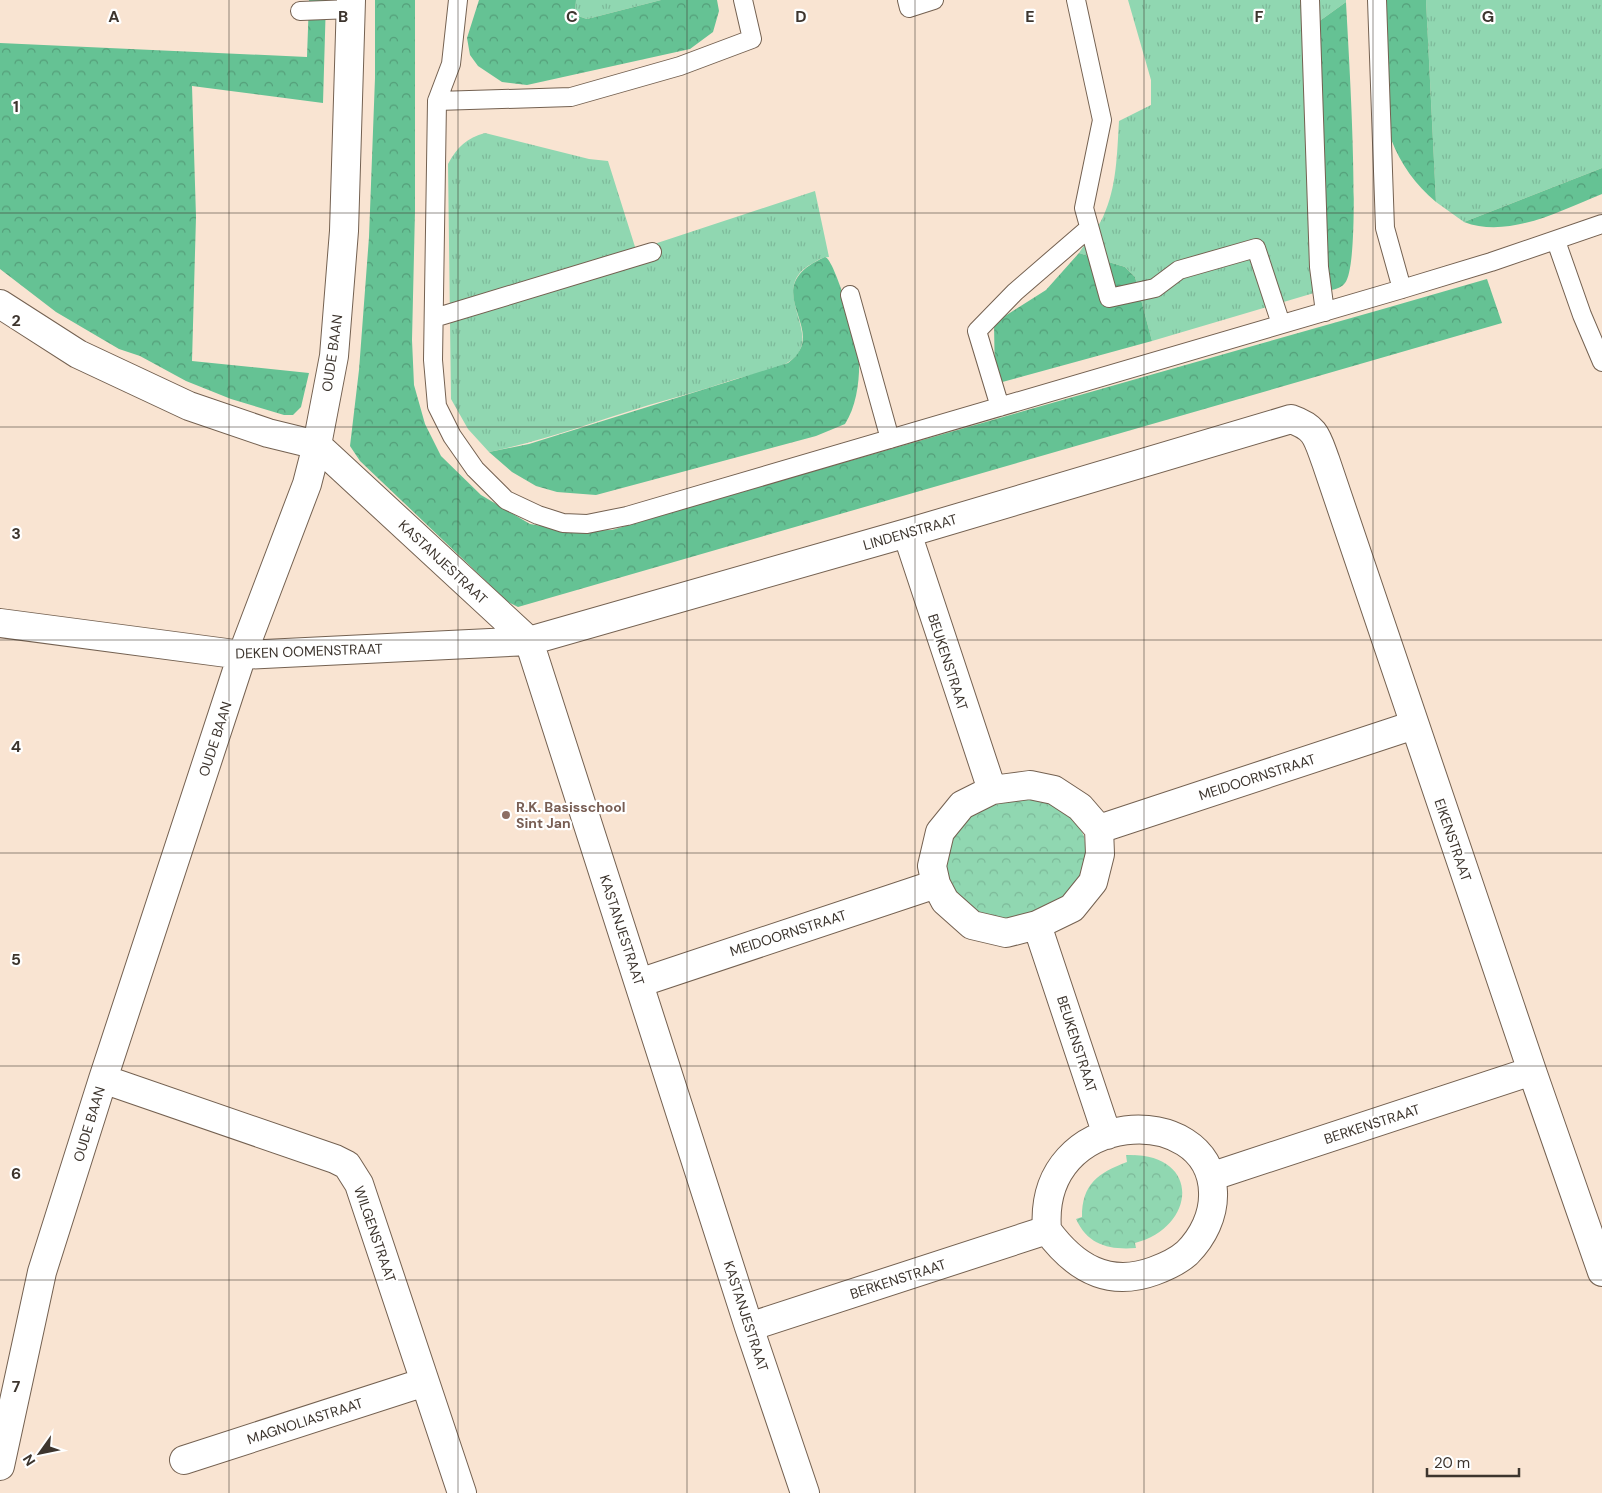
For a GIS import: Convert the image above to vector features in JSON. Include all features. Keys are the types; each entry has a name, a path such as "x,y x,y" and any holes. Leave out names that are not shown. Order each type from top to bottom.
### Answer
{"street":[{"name":"OUDE BAAN","path":"0,1466 42,1272 242,655 307,484 317,446 334,356 344,231 352,5"},
{"path":"0,304 78,354 189,406 268,433 317,446"},
{"name":"LINDENSTRAAT","path":"529,641 907,534 1291,420"},
{"name":"EIKENSTRAAT","path":"1291,420 1306,425 1317,437 1602,1272"},
{"name":"KASTANJESTRAAT","path":"317,446 529,641 803,1493"},
{"name":"BEUKENSTRAAT","path":"907,534 992,790"},
{"name":"DEKEN OOMENSTRAAT","path":"0,623 242,655 529,641"},
{"name":"MEIDOORNSTRAAT","path":"1099,829 1414,725"},
{"path":"1030,785 1054,790 1080,807 1099,829 1100,854 1092,882 1072,908 1037,925 1006,933 972,925 945,901 936,884 932,866 940,832 962,805 992,790 1030,785"},
{"name":"MEIDOORNSTRAAT","path":"639,983 936,884"},
{"name":"BEUKENSTRAAT","path":"1037,925 1107,1135"},
{"name":"BERKENSTRAAT","path":"1213,1176 1532,1071"},
{"name":"WILGENSTRAAT","path":"103,1079 336,1159 347,1166 359,1184 462,1493"},
{"path":"1139,1128 1158,1131 1181,1140 1198,1154 1213,1176 1213,1200 1209,1221 1199,1238 1186,1254 1166,1267 1146,1274 1126,1277 1109,1276 1089,1270 1060,1248 1047,1230 1047,1204 1055,1177 1070,1155 1107,1135 1139,1128"},
{"name":"BERKENSTRAAT","path":"749,1327 1047,1230"},
{"name":"MAGNOLIASTRAAT","path":"184,1460 425,1382"}],"lane":[{"path":"458,0 451,64 437,100 433,360 437,406 452,436 475,469 506,500 538,515 563,523 587,524 627,516 1402,289 1556,241 1602,224"},
{"path":"437,100 571,97 680,66 752,39 743,0"},
{"path":"907,0 909,8 934,0"},
{"path":"1076,0 1102,120 1084,208 1109,298 1155,288 1179,270 1256,248 1281,324"},
{"path":"1310,0 1319,267 1325,312"},
{"path":"1377,0 1385,228 1402,289"},
{"path":"300,11 352,5"},
{"path":"1000,407 977,331 1016,292 1089,228"},
{"path":"1556,241 1582,315 1602,362"},
{"path":"434,318 652,252"},
{"path":"850,295 890,439"}],"green space":[{"path":"309,0 326,0 323,103 192,86 196,217 192,361 309,373 301,407 293,415 284,415 231,399 186,381 140,356 119,349 56,312 0,269 0,43 307,57"},
{"path":"375,0 415,0 415,211 412,340 414,385 425,424 441,456 481,495 530,524 571,531 612,530 1487,279 1502,323 518,607 508,602 360,461 350,446 359,370 369,237 375,78"},
{"path":"479,0 576,0 575,15 587,19 661,0 717,0 719,11 713,32 690,49 527,85 502,82 478,66 470,55 467,38"},
{"path":"576,0 661,0 587,19 575,15"},
{"path":"1128,0 1346,0 1346,2 1314,25 1307,39 1314,293 1152,341 1135,277 1125,267 1079,253 1098,227 1108,206 1116,170 1119,121 1151,105 1151,80"},
{"path":"1386,0 1426,0 1436,202 1409,173 1391,139"},
{"path":"1426,0 1602,0 1602,168 1464,222 1436,202"},
{"path":"1346,2 1354,195 1350,266 1345,283 1342,286 1314,293 1307,39 1314,25"},
{"path":"485,133 589,159 608,161 636,250 815,191 829,257 808,266 797,277 793,289 794,302 801,329 802,342 798,353 787,363 774,369 649,405 550,437 489,452 468,429 451,399 448,164 463,144"},
{"path":"1602,168 1602,194 1551,215 1534,221 1498,227 1464,222"},
{"path":"1079,253 1125,267 1135,277 1152,341 995,384 994,323 1046,290"},
{"path":"825,257 835,272 840,286 851,320 859,357 857,392 845,424 816,436 596,495 557,492 536,486 512,472 489,452 529,444 788,363 800,350 803,337 793,296 795,282 804,269"},
{"path":"1030,797 1057,804 1077,823 1084,836 1086,850 1086,862 1082,876 1074,888 1055,906 1005,920 968,909 947,881 945,855 948,844 968,816 988,804"},
{"path":"1126,1155 1151,1157 1168,1165 1179,1177 1182,1192 1179,1207 1170,1222 1156,1235 1135,1243 1136,1248 1108,1247 1087,1235 1076,1219 1082,1217 1085,1196 1094,1181 1108,1171 1127,1162"}],"place":[{"name":"R.K. Basisschool Sint Jan","path":"506,815"}]}
